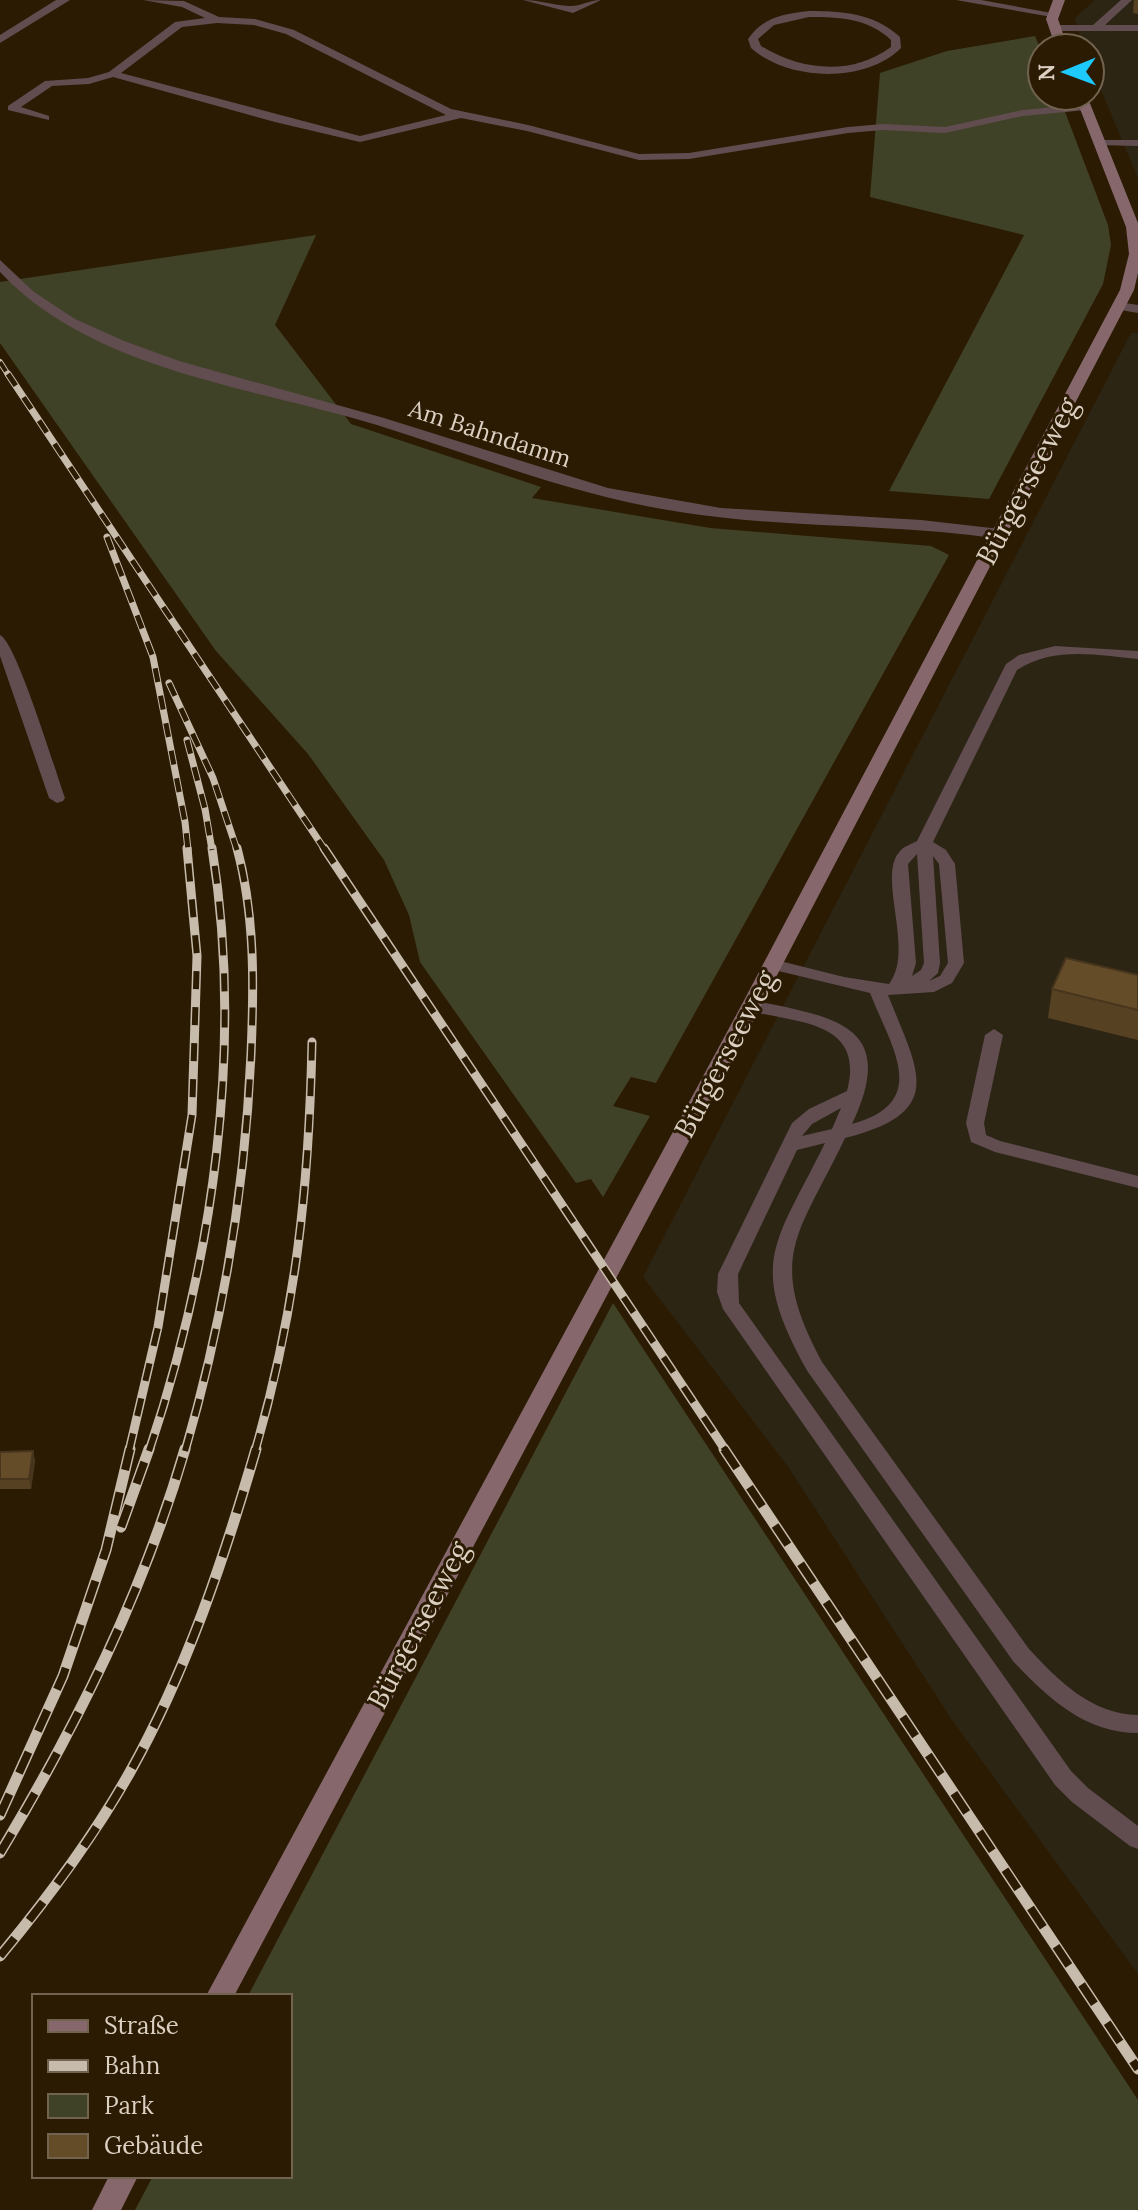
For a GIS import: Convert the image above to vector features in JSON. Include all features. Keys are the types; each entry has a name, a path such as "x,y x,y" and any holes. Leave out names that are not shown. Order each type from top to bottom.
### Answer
{"street":[{"path":"0,40 64,0"},
{"path":"1056,32 1052,14 1059,0"},
{"name":"Bürgerseeweg","path":"221,1994 751,1006 1119,306 1133,272 1136,227 1088,112"},
{"name":"Am Bahndamm","path":"0,264 13,281 41,304 84,328 141,353 380,421 594,491 650,503 743,516 951,527 1000,534"},
{"path":"106,2210 123,2178"}],"lane":[{"path":"148,0 184,4 217,20"},
{"path":"528,0 573,10 596,0"},
{"path":"961,0 1052,14"},
{"path":"1096,28 1127,0"},
{"path":"832,14 874,22 888,30 896,39 896,48 888,56 853,67 806,67 767,56 756,48 753,39 758,30 787,17 832,14"},
{"path":"45,118 12,108 49,83 89,81 113,74 179,24 217,20 255,22 290,32 488,129 598,155 689,156 848,130 883,127 945,130 1029,112"},
{"path":"1054,28 1138,28"},
{"path":"113,74 360,139 460,115"},
{"path":"1101,143 1138,143"},
{"path":"1119,306 1138,309"},
{"path":"0,639 57,798"},
{"path":"886,988 904,976 908,963 900,864 907,853 924,844 1011,667 1022,658 1051,651 1138,655"},
{"path":"772,964 886,988 931,990 953,975 956,963 947,864 940,853 924,844"},
{"path":"790,1146 806,1139 868,1127 886,1119 898,1109 910,1090 909,1070 886,988"},
{"path":"751,1006 841,1030 853,1041 860,1055 862,1068 857,1093 797,1213 781,1261 781,1283 786,1306 815,1367 1021,1655 1078,1706 1119,1724 1138,1724"},
{"path":"994,1035 975,1123 977,1138 995,1146 1138,1182"},
{"path":"857,1093 799,1123 791,1131 790,1146 728,1274 730,1304 1063,1778 1080,1795 1138,1839"}],"shaded area":[{"path":"1095,0 1138,0 1138,178 1106,102 1106,32 1079,32 1075,18"},
{"path":"1131,333 1138,333 1138,1974 952,1720 789,1468 643,1277"}],"green space":[{"path":"1026,38 1026,112 1065,112 1108,225 1111,245 1103,284 989,499 889,491 1024,235 870,197 880,73 947,51"},
{"path":"316,235 275,325 351,424 541,487 532,498 710,528 931,546 949,555 656,1083 631,1077 613,1106 650,1116 603,1197 591,1179 576,1183 420,962 409,915 384,860 308,754 216,651 0,343 0,282"},
{"path":"613,1303 1138,2100 1138,2210 135,2210 152,2178 292,2178 292,1994 249,1994"}],"building":[{"path":"1066,958 1138,975 1138,1010 1052,989"},
{"path":"33,1451 29,1479 0,1479 0,1452"}],"railway":[{"path":"0,362 9,376"},
{"path":"8,374 325,850"},
{"path":"107,537 153,657 188,850"},
{"path":"169,683 213,778 237,850"},
{"path":"187,740 212,850"},
{"path":"129,1451 158,1327 192,1115 197,956 187,848"},
{"path":"149,1451 190,1305 216,1153 223,1076 225,999 221,923 212,848"},
{"path":"185,1451 221,1304 244,1155 253,976 247,899 237,848"},
{"path":"324,848 726,1451"},
{"path":"255,1451 281,1348 298,1248 308,1148 312,1042"},
{"path":"0,1815 63,1676 106,1550 130,1449"},
{"path":"121,1527 149,1449"},
{"path":"0,1853 106,1657 149,1555 185,1449"},
{"path":"0,1956 85,1844 150,1734 202,1614 256,1449"},
{"path":"724,1449 1138,2069"}]}
